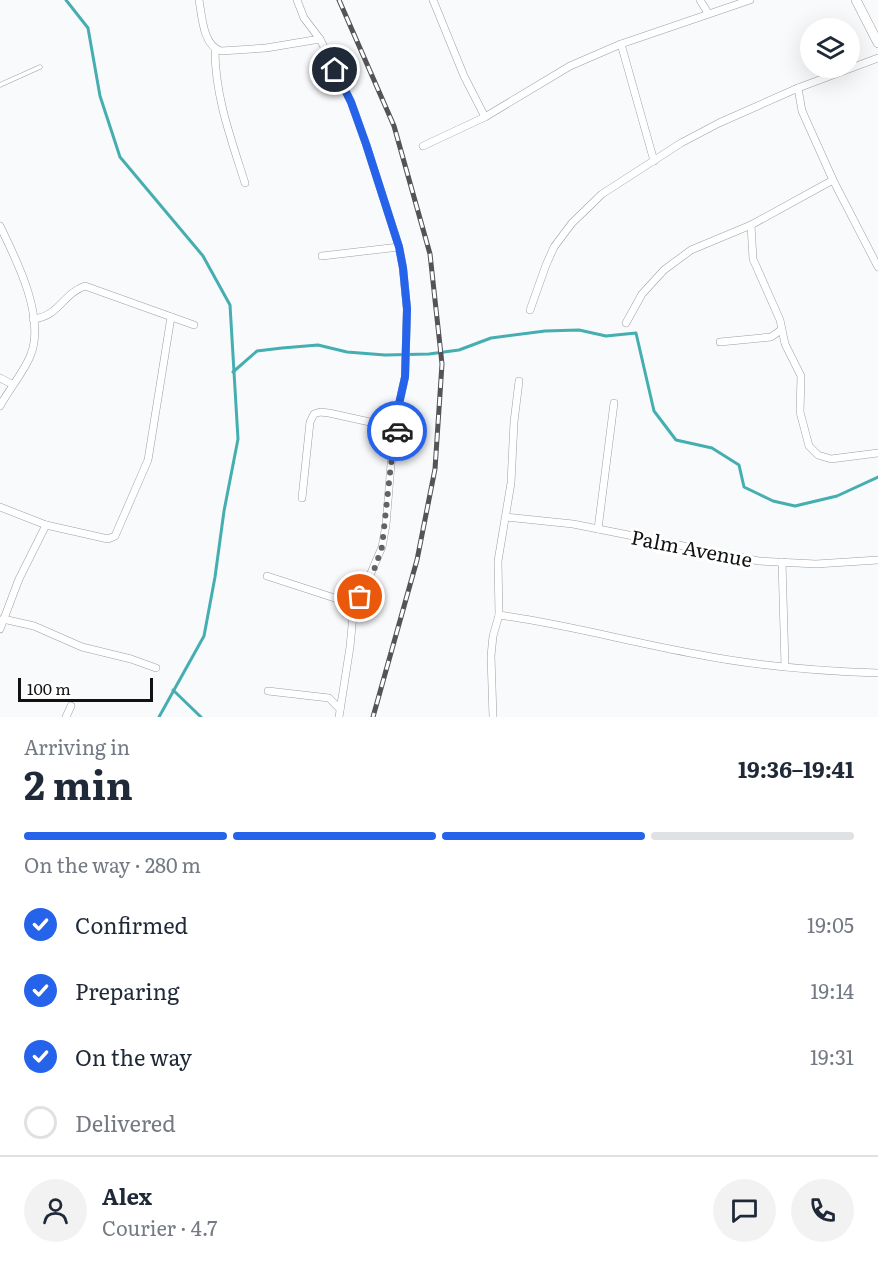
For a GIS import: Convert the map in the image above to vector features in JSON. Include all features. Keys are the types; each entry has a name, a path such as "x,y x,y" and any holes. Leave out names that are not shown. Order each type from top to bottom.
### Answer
{"street":[{"path":"199,0 208,40 215,50 219,93 227,127 245,183"},
{"path":"297,0 304,18 320,39 351,102 366,144 399,247 407,309 405,377 399,404 382,547 353,615 339,713"},
{"path":"433,0 464,76 485,117"},
{"path":"700,0 708,14"},
{"path":"423,146 485,117 570,66 621,44 750,0"},
{"path":"856,0 878,43"},
{"path":"215,50 266,48 320,39"},
{"path":"621,44 654,160"},
{"path":"530,310 554,247 572,223 602,194 681,143 719,123 798,88 878,58"},
{"path":"798,88 802,111 833,180 878,267"},
{"path":"626,322 642,294 664,270 691,250 751,225 833,180"},
{"path":"751,225 753,259 774,305 781,330 801,376 800,412 809,446 818,455 831,459 878,453"},
{"path":"0,226 12,250 27,292 35,328 35,342 30,357 0,406"},
{"path":"322,256 399,247"},
{"path":"33,319 50,315 75,290 85,286 194,325"},
{"path":"0,507 46,525 108,539 115,536 147,460 171,317"},
{"path":"720,342 771,337 781,330"},
{"path":"0,378 12,384"},
{"path":"495,717 491,656 493,636 499,615 497,576 506,518 519,381"},
{"path":"598,529 614,403"},
{"path":"302,498 310,422 314,414 320,412 397,428"},
{"name":"Palm Avenue","path":"506,518 598,529 759,561 816,564 878,560"},
{"path":"0,629 19,579 46,525"},
{"path":"782,562 785,666"},
{"path":"267,576 356,606"},
{"path":"499,615 536,620 697,655 812,671 878,673"},
{"path":"3,619 34,626 82,647 131,659 156,668"},
{"path":"268,691 329,698 339,713"},
{"path":"66,717 70,706"}],"lane":[{"path":"0,85 39,67"}],"waterway":[{"path":"66,0 88,28 100,96 120,157 203,256 230,305 238,439 224,511 215,577 204,636 159,717"},
{"path":"233,372 257,351 282,348 318,345 347,352 385,355 429,354 459,350 491,338 545,331 579,330 606,336 636,333 654,411 676,440 712,448 739,465 744,487 773,501 795,506 837,496 878,477"},
{"path":"173,690 201,717"}],"railway":[{"path":"339,0 394,126 430,254 442,364 435,469 417,560 373,717"}],"way so far":[{"path":"360,597 374,570 382,547 397,431"}],"route":[{"path":"335,70 351,102 366,144 399,247 403,268 407,309 405,377 399,404 397,431"}]}
